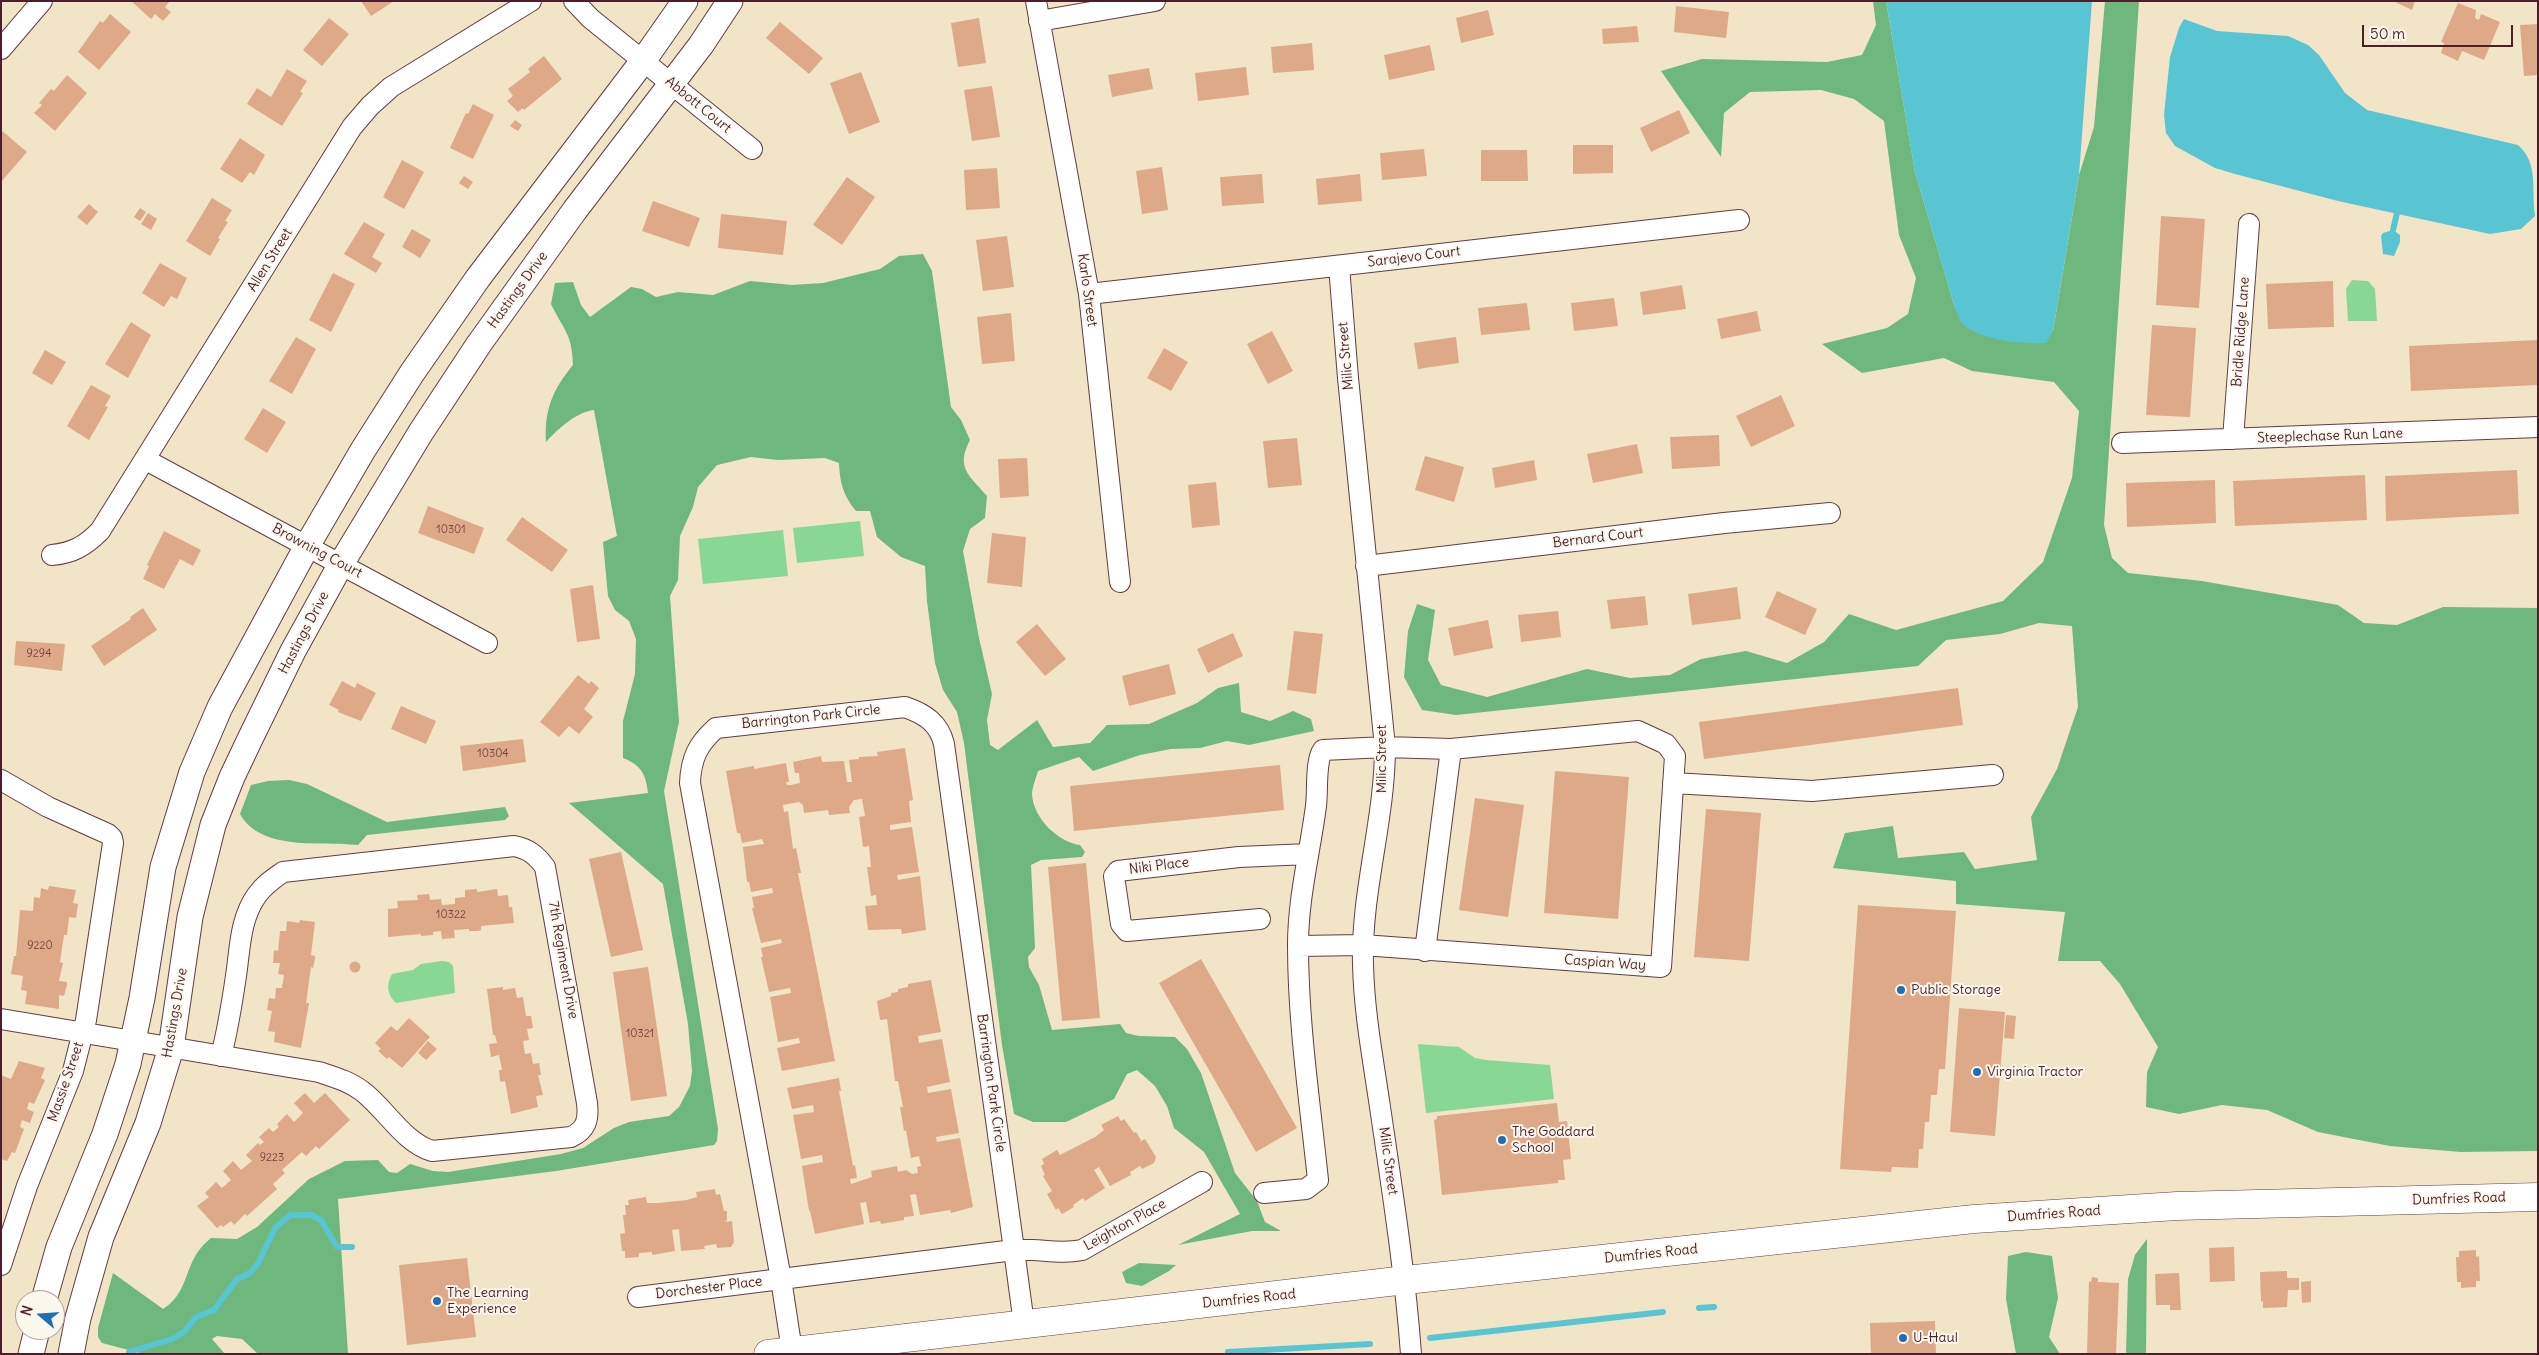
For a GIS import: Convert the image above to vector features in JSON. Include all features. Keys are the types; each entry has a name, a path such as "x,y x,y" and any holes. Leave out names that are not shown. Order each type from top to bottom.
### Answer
{"main road":[{"name":"Dumfries Road","path":"780,1352 1406,1280 1974,1219 2178,1206 2538,1197"}],"street":[{"path":"1,49 42,1"},
{"name":"Allen Street","path":"52,555 76,550 87,544 100,531 352,127 370,106 391,87 531,1"},
{"name":"Abbott Court","path":"574,1 590,18 752,149"},
{"path":"47,1290 59,1247 105,1134 134,1041 163,867 192,772 220,707 307,546 363,450 478,278 643,61 685,1"},
{"name":"Hastings Drive","path":"71,1354 78,1318 101,1237 148,1123 171,1048 190,917 213,825 232,776 293,652 341,564 421,432 479,344 575,210 702,44 730,1"},
{"path":"1038,11 1155,1"},
{"name":"Karlo Street","path":"1038,11 1046,46 1089,294 1120,582"},
{"name":"Sarajevo Court","path":"1089,294 1738,220"},
{"name":"Bridle Ridge Lane","path":"2233,439 2249,224"},
{"name":"Milic Street","path":"1339,266 1348,378 1385,747 1382,797 1369,876 1363,945 1367,1016 1406,1280 1411,1354"},
{"name":"Steeplechase Run Lane","path":"2122,443 2538,428"},
{"name":"Browning Court","path":"146,460 487,643"},
{"name":"Bernard Court","path":"1366,566 1724,523 1830,513"},
{"name":"Barrington Park Circle","path":"780,1352 781,1279 690,783 695,752 704,739 720,727 905,707 919,712 933,722 941,732 1024,1324"},
{"name":"Caspian Way","path":"1363,945 1661,967 1675,756 1666,744 1638,731 1451,749 1385,747"},
{"path":"1264,1193 1306,1189 1318,1180 1300,998 1298,946 1300,913 1319,789 1319,755 1323,750 1385,747"},
{"path":"1425,951 1451,749"},
{"path":"1673,783 1812,791 1993,775"},
{"name":"Massie Street","path":"1,780 48,807 108,834 112,838 113,843 83,1032 73,1071 27,1186 1,1265"},
{"name":"7th Regiment Drive","path":"1,1019 171,1048 319,1072 348,1082 372,1100 416,1143 432,1151 570,1137 580,1132 586,1125 588,1103 545,868 537,856 527,849 514,846 283,872 257,894 248,910 243,928 228,1028 221,1056"},
{"name":"Niki Place","path":"1260,919 1127,931 1121,924 1114,876 1118,871 1239,857 1308,854"},
{"path":"1298,946 1363,945"},
{"name":"Leighton Place","path":"1014,1250 1030,1249 1059,1253 1082,1250 1202,1182"},
{"path":"781,1279 1014,1250"},
{"name":"Dorchester Place","path":"638,1297 781,1279"},
{"path":"31,1354 34,1340"}],"green space":[{"path":"1873,1 1886,1 1915,172 1955,308 2053,331 2079,175 2094,127 2105,1 2139,1 2104,525 2112,558 2128,573 2202,581 2338,605 2364,623 2397,625 2443,607 2538,608 2538,1151 2461,1152 2390,1146 2318,1132 2267,1110 2222,1105 2179,1114 2146,1107 2147,1072 2158,1047 2120,984 2100,961 2058,961 2065,912 1956,904 1956,881 1833,868 1845,833 1893,826 1898,858 1964,852 1975,869 2037,860 2031,817 2057,769 2078,707 2072,626 2039,623 2000,634 1946,640 1918,666 1456,715 1422,710 1404,677 1408,631 1417,604 1435,610 1428,660 1441,685 1487,697 1587,669 1630,678 1670,675 1701,659 1746,651 1787,663 1824,642 1849,614 1896,630 2003,601 2043,562 2072,478 2079,411 2054,382 1972,371 1944,358 1862,373 1822,344 1887,328 1908,314 1916,278 1899,235 1884,121 1854,99 1821,90 1750,92 1724,113 1721,157 1661,71 1702,59 1827,62 1862,55 1876,25"},
{"path":"923,254 932,271 951,407 961,420 970,440 964,458 964,465 970,477 987,496 985,518 970,529 963,551 979,638 992,694 987,720 990,745 998,750 1037,720 1053,747 1090,743 1107,725 1149,724 1197,703 1218,688 1239,683 1241,712 1270,721 1293,711 1311,719 1314,731 1249,745 1227,741 1200,748 1171,749 1140,755 1093,771 1079,757 1038,771 1032,794 1037,812 1048,827 1063,839 1080,845 1085,852 1082,857 1041,860 1031,865 1035,948 1028,957 1029,967 1039,985 1052,1030 1120,1024 1126,1033 1139,1036 1175,1037 1187,1049 1201,1073 1235,1173 1257,1201 1265,1222 1281,1231 1252,1231 1178,1245 1240,1214 1204,1152 1174,1128 1167,1106 1155,1086 1137,1070 1127,1074 1114,1099 1066,1122 1033,1122 1014,1114 1002,1045 964,743 957,712 943,690 935,663 927,601 925,566 901,557 877,537 870,511 856,511 848,500 841,483 839,463 825,458 778,460 751,457 717,465 698,487 693,507 680,536 678,580 670,596 679,722 664,791 718,1129 717,1141 714,1145 556,1171 338,1199 348,1354 258,1354 242,1339 217,1336 212,1339 225,1354 144,1354 102,1343 98,1337 98,1328 113,1273 163,1309 176,1297 197,1253 211,1238 237,1239 257,1227 309,1179 345,1161 378,1160 389,1172 397,1173 410,1164 433,1171 448,1172 561,1154 583,1148 614,1128 629,1122 669,1116 679,1107 690,1086 692,1071 688,1024 663,884 569,803 648,793 644,775 638,767 623,758 623,721 635,674 636,639 629,621 615,610 608,596 603,542 617,536 594,410 587,411 574,418 546,442 548,410 551,400 573,365 569,339 551,304 555,283 573,282 581,305 590,317 631,287 642,289 656,297 678,292 713,295 750,281 792,285 823,283 880,269 899,256"},
{"path":"2352,280 2368,281 2375,289 2377,321 2348,321 2346,289"},
{"path":"860,521 864,556 797,563 793,528"},
{"path":"783,530 788,576 703,584 698,539"},
{"path":"289,780 307,784 387,822 505,807 509,816 505,820 367,835 358,845 294,842 262,834 250,826 240,814 251,785 268,781"},
{"path":"449,962 453,966 455,993 396,1003 393,1000 388,989 392,974 413,970 421,964"},
{"path":"1418,1044 1459,1047 1475,1058 1486,1060 1550,1065 1554,1099 1426,1113"},
{"path":"2147,1239 2146,1354 2126,1354 2128,1279 2135,1255"},
{"path":"2026,1252 2052,1256 2058,1298 2049,1337 2060,1354 2016,1354 2006,1299 2008,1256"},
{"path":"1139,1263 1176,1265 1142,1286 1126,1283 1122,1272"}],"water":[{"path":"1886,1 2092,1 2079,175 2053,331 2046,343 2015,342 1991,338 1971,330 1963,324 1959,317 1915,172"},
{"path":"2184,19 2217,31 2288,36 2308,45 2319,55 2345,93 2367,110 2518,145 2525,152 2532,168 2535,216 2521,229 2490,234 2338,201 2235,174 2215,168 2175,146 2166,133 2164,115 2170,57 2179,28"},
{"path":"2393,230 2400,235 2400,242 2394,256 2383,254 2381,236 2383,233"}],"building":[{"path":"131,1 170,1 165,7 171,12 163,21 155,14 151,19"},
{"path":"361,1 394,1 371,16"},
{"path":"2393,1 2415,1 2412,10"},
{"path":"2458,3 2476,10 2475,18 2479,20 2481,14 2500,22 2484,60 2462,51 2458,61 2441,53 2444,43 2441,42"},
{"path":"1676,6 1729,12 1726,38 1674,32"},
{"path":"1488,10 1494,35 1461,43 1456,18"},
{"path":"110,14 131,32 99,70 78,52 100,21 103,23"},
{"path":"329,18 349,34 322,66 303,50"},
{"path":"979,18 986,63 958,67 951,23"},
{"path":"780,22 823,58 809,74 766,38"},
{"path":"2538,24 2538,75 2524,76 2520,25"},
{"path":"1637,26 1639,42 1603,44 1602,29"},
{"path":"1312,43 1314,70 1273,73 1271,47"},
{"path":"1430,45 1435,70 1389,80 1384,55"},
{"path":"544,56 562,79 524,110 523,108 518,112 507,101 513,96 508,89 530,72 528,69"},
{"path":"1246,67 1249,95 1198,101 1195,73"},
{"path":"1149,68 1153,89 1112,97 1108,75"},
{"path":"287,69 307,81 300,92 303,93 282,126 247,104 257,88 271,97"},
{"path":"861,72 880,122 849,134 830,83"},
{"path":"67,75 87,93 55,131 34,113 42,105 39,103 51,89 54,91"},
{"path":"992,86 1000,137 972,141 964,90"},
{"path":"473,104 494,115 473,159 450,148 466,113 468,114"},
{"path":"1679,110 1690,133 1651,152 1640,128"},
{"path":"515,120 522,125 518,131 510,126"},
{"path":"1,130 27,152 1,182"},
{"path":"240,138 265,155 254,175 250,172 242,183 220,169"},
{"path":"1573,145 1613,145 1613,173 1573,174"},
{"path":"1424,149 1427,176 1382,180 1380,153"},
{"path":"1481,150 1527,150 1528,181 1481,181"},
{"path":"402,160 424,172 404,209 383,197"},
{"path":"1162,167 1168,210 1142,214 1136,171"},
{"path":"997,168 1000,208 966,210 964,170"},
{"path":"1262,174 1264,203 1222,206 1220,177"},
{"path":"1360,174 1362,201 1318,205 1316,179"},
{"path":"464,176 473,182 468,189 459,183"},
{"path":"847,177 875,197 842,245 813,225"},
{"path":"212,198 232,210 225,221 228,222 218,238 220,239 210,256 186,241"},
{"path":"653,201 700,218 689,247 642,231"},
{"path":"89,204 98,212 87,225 77,217"},
{"path":"140,208 146,212 140,221 134,217"},
{"path":"148,213 157,219 151,230 141,224"},
{"path":"721,214 787,221 783,255 718,248"},
{"path":"2161,216 2205,219 2199,308 2156,305"},
{"path":"364,222 385,234 372,257 382,263 376,273 344,254"},
{"path":"412,229 431,240 420,258 402,247"},
{"path":"1007,236 1014,287 983,291 976,240"},
{"path":"160,263 187,278 177,299 171,296 164,307 142,293"},
{"path":"333,273 355,284 331,332 309,320"},
{"path":"2333,281 2334,327 2268,329 2266,284"},
{"path":"1682,285 1686,309 1643,315 1640,292"},
{"path":"1614,298 1618,326 1574,331 1571,303"},
{"path":"1527,303 1530,330 1481,335 1478,308"},
{"path":"1757,311 1761,331 1721,339 1717,319"},
{"path":"1011,313 1015,361 982,364 977,317"},
{"path":"131,322 151,335 128,378 105,364"},
{"path":"2152,325 2196,328 2190,417 2146,415"},
{"path":"1272,331 1293,371 1268,384 1247,344"},
{"path":"296,337 316,349 292,394 269,381"},
{"path":"1456,337 1459,363 1418,369 1414,343"},
{"path":"2538,340 2538,385 2411,391 2409,346"},
{"path":"1164,348 1188,362 1171,391 1147,378"},
{"path":"45,350 66,362 52,385 32,373"},
{"path":"91,385 111,396 105,406 108,407 89,440 67,426"},
{"path":"1781,395 1795,426 1751,447 1736,416"},
{"path":"263,408 286,422 267,453 244,439"},
{"path":"1719,435 1720,466 1672,469 1670,437"},
{"path":"1297,438 1302,485 1268,488 1263,441"},
{"path":"1637,444 1643,473 1593,483 1587,454"},
{"path":"1425,456 1464,467 1454,502 1415,490"},
{"path":"1027,458 1029,496 1000,498 998,459"},
{"path":"1534,460 1537,480 1495,488 1492,468"},
{"path":"2517,470 2519,514 2386,521 2385,476"},
{"path":"2365,475 2367,520 2235,526 2233,481"},
{"path":"2215,480 2216,523 2127,527 2126,483"},
{"path":"1216,482 1220,525 1192,528 1188,485"},
{"path":"428,506 484,528 474,554 418,533"},
{"path":"522,517 568,550 552,572 506,540"},
{"path":"164,531 201,550 193,566 180,559 164,589 143,579 149,566 147,565"},
{"path":"992,533 1026,537 1022,587 987,583"},
{"path":"593,585 600,639 577,642 570,589"},
{"path":"1737,587 1741,619 1692,625 1688,594"},
{"path":"1777,591 1817,609 1805,635 1765,617"},
{"path":"1645,596 1648,625 1611,629 1607,600"},
{"path":"143,608 157,630 104,666 91,646 131,619 130,617"},
{"path":"1558,611 1561,637 1521,642 1518,615"},
{"path":"1488,620 1493,648 1454,656 1448,628"},
{"path":"1037,624 1066,659 1045,676 1016,642"},
{"path":"1294,631 1323,634 1316,694 1287,690"},
{"path":"1233,633 1243,656 1208,673 1197,649"},
{"path":"16,641 65,644 62,671 14,665"},
{"path":"1169,664 1176,694 1129,706 1122,676"},
{"path":"578,675 589,684 591,681 599,688 584,709 593,717 579,734 569,726 559,737 540,722"},
{"path":"342,681 355,688 357,683 376,693 361,721 338,712 339,710 329,705"},
{"path":"1958,688 1963,725 1704,759 1699,722"},
{"path":"401,706 436,721 426,744 391,729"},
{"path":"523,739 526,762 463,771 460,746"},
{"path":"905,748 913,800 909,801 911,822 890,825 890,830 912,827 919,872 897,875 898,880 920,876 926,930 902,934 901,929 868,930 865,906 877,905 876,895 871,896 867,867 871,867 869,846 863,847 859,817 865,816 862,799 854,800 849,807 850,813 829,815 828,810 804,813 803,805 799,802 783,805 784,812 788,811 793,849 796,848 801,873 798,873 835,1061 782,1071 777,1048 800,1043 799,1038 778,1042 770,997 791,993 790,988 769,992 761,957 763,957 761,948 782,943 781,939 761,943 752,908 754,908 752,897 773,893 772,888 751,892 749,882 747,882 743,847 764,844 762,839 742,843 740,833 737,833 726,771 754,766 754,769 786,763 789,782 786,782 787,785 791,785 800,783 799,773 795,773 793,762 821,756 822,762 844,761 847,782 852,782 849,760 859,759 859,757 878,756 877,752"},
{"path":"1280,765 1284,810 1074,831 1070,786"},
{"path":"1555,771 1629,777 1618,919 1544,913"},
{"path":"1475,798 1524,805 1508,917 1459,910"},
{"path":"1706,809 1761,813 1749,961 1694,957"},
{"path":"621,852 643,950 611,957 589,859"},
{"path":"1086,863 1100,1018 1062,1021 1048,867"},
{"path":"49,886 76,890 73,903 78,904 76,918 69,917 67,935 64,935 60,962 63,963 59,981 67,982 67,985 64,996 59,995 59,1009 25,1004 27,991 21,990 23,976 11,974 14,956 16,956 20,910 33,911 34,897 40,898 41,888 48,890"},
{"path":"477,889 477,892 497,889 498,896 508,895 509,907 512,907 514,923 481,926 481,930 478,931 469,931 469,929 454,930 455,938 442,939 441,931 433,932 433,935 421,936 421,934 388,937 388,909 398,908 397,901 418,900 417,895 429,894 430,900 441,899 442,905 455,904 455,898 465,897 465,890"},
{"name":"Public Storage","path":"1858,905 1956,911 1945,1069 1939,1069 1937,1095 1931,1095 1929,1122 1925,1122 1923,1149 1919,1149 1918,1168 1892,1167 1891,1172 1840,1169"},
{"path":"300,920 315,922 311,955 315,956 315,958 313,968 311,967 306,1003 309,1003 301,1048 274,1042 275,1032 268,1031 272,1011 267,1010 269,998 275,999 276,988 282,988 284,975 278,974 280,963 273,963 274,950 278,951 280,931 286,931 287,921 299,923"},
{"path":"1201,959 1297,1128 1256,1152 1159,983"},
{"path":"355,961 361,967 355,973 349,967"},
{"path":"648,967 667,1096 631,1101 613,972"},
{"path":"931,980 941,1032 918,1036 919,1043 942,1039 950,1082 927,1087 928,1093 951,1089 959,1133 936,1137 937,1142 960,1138 973,1207 951,1213 950,1210 920,1215 916,1194 910,1195 914,1216 904,1217 904,1220 881,1224 880,1221 870,1223 866,1202 860,1203 864,1224 815,1234 809,1211 802,1166 823,1162 822,1155 801,1159 793,1115 814,1112 813,1105 792,1109 787,1088 839,1078 841,1091 839,1091 857,1178 850,1179 851,1184 872,1177 871,1171 897,1166 898,1172 906,1170 912,1174 918,1173 917,1167 921,1166 919,1156 911,1158 906,1130 904,1131 900,1107 903,1107 898,1081 895,1081 887,1019 880,1020 877,1001 891,996 891,993 898,992 898,989 908,987 908,984"},
{"path":"503,987 503,990 515,988 517,998 523,997 526,1016 531,1016 533,1028 527,1029 529,1040 523,1041 525,1054 531,1053 533,1064 539,1063 541,1075 538,1075 543,1095 536,1096 538,1107 511,1114 505,1081 501,1082 500,1080 499,1070 502,1070 499,1055 491,1057 489,1044 497,1043 495,1035 493,1035 487,989"},
{"name":"Virginia Tractor","path":"1959,1008 2005,1012 1995,1136 1950,1132"},
{"path":"2006,1015 2016,1016 2014,1039 2004,1038"},
{"path":"409,1018 430,1037 402,1068 378,1051 381,1049 375,1043 391,1026 397,1031"},
{"path":"428,1041 437,1049 426,1060 418,1053"},
{"path":"19,1061 45,1068 41,1078 45,1080 34,1104 29,1102 27,1109 34,1112 30,1123 22,1120 20,1127 24,1129 15,1153 12,1152 7,1161 1,1159 1,1075 11,1079"},
{"path":"305,1093 314,1103 325,1093 350,1120 319,1149 316,1146 306,1156 302,1152 282,1170 285,1173 273,1184 277,1189 247,1216 245,1214 234,1225 231,1221 223,1227 221,1225 217,1228 197,1206 209,1197 205,1193 216,1182 222,1188 231,1180 223,1171 233,1161 241,1170 252,1161 246,1155 258,1143 260,1145 264,1142 259,1137 269,1128 273,1132 279,1127 277,1124 287,1114 294,1122 303,1113 294,1103"},
{"name":"The Goddard School","path":"1557,1103 1559,1122 1567,1121 1571,1159 1563,1160 1565,1180 1558,1180 1558,1183 1442,1195 1434,1120 1437,1119 1437,1116"},
{"path":"1118,1116 1121,1121 1124,1119 1134,1133 1136,1132 1141,1140 1139,1142 1145,1139 1156,1157 1154,1163 1142,1169 1140,1166 1130,1172 1131,1175 1110,1186 1099,1167 1094,1170 1105,1188 1085,1201 1083,1198 1073,1205 1074,1207 1062,1214 1058,1208 1056,1210 1047,1194 1052,1191 1043,1176 1045,1175 1041,1166 1044,1164 1042,1159 1057,1150 1060,1155 1095,1137 1104,1130 1101,1125"},
{"path":"715,1189 716,1195 720,1194 724,1211 727,1211 727,1220 725,1222 732,1221 734,1242 731,1247 717,1248 716,1244 704,1246 705,1249 681,1251 679,1229 672,1230 675,1251 652,1255 652,1252 639,1253 639,1257 625,1258 625,1251 622,1251 620,1234 625,1233 623,1215 626,1215 625,1205 629,1205 628,1200 646,1197 647,1203 659,1203 687,1200 697,1197 696,1192"},
{"path":"2234,1247 2235,1281 2210,1282 2209,1248"},
{"path":"2476,1250 2476,1257 2479,1256 2480,1281 2476,1281 2476,1287 2461,1288 2461,1282 2457,1282 2456,1257 2459,1257 2459,1251"},
{"name":"The Learning Experience","path":"467,1258 476,1337 407,1345 399,1265"},
{"path":"2287,1271 2287,1278 2299,1278 2299,1290 2288,1290 2287,1307 2263,1308 2260,1272"},
{"path":"2179,1273 2181,1310 2170,1310 2170,1305 2156,1305 2155,1274"},
{"path":"2092,1277 2098,1278 2098,1282 2119,1283 2116,1354 2087,1354 2089,1281 2091,1282"},
{"path":"2311,1281 2311,1302 2302,1303 2301,1282"},
{"name":"U-Haul","path":"1935,1321 1936,1354 1871,1354 1870,1323"}],"waterway":[{"path":"2393,230 2397,213"},
{"path":"129,1352 172,1339 184,1332 196,1317 214,1310 237,1279 250,1273 258,1263 275,1228 290,1215 311,1215 321,1220 337,1247 352,1247"},
{"path":"1699,1308 1714,1307"},
{"path":"1430,1338 1663,1312"},
{"path":"1228,1352 1370,1344"}],"place":[{"name":"Public Storage","path":"1901,990"},
{"name":"Virginia Tractor","path":"1977,1072"},
{"name":"The Goddard School","path":"1502,1140"},
{"name":"The Learning Experience","path":"437,1301"},
{"name":"U-Haul","path":"1903,1338"}]}
